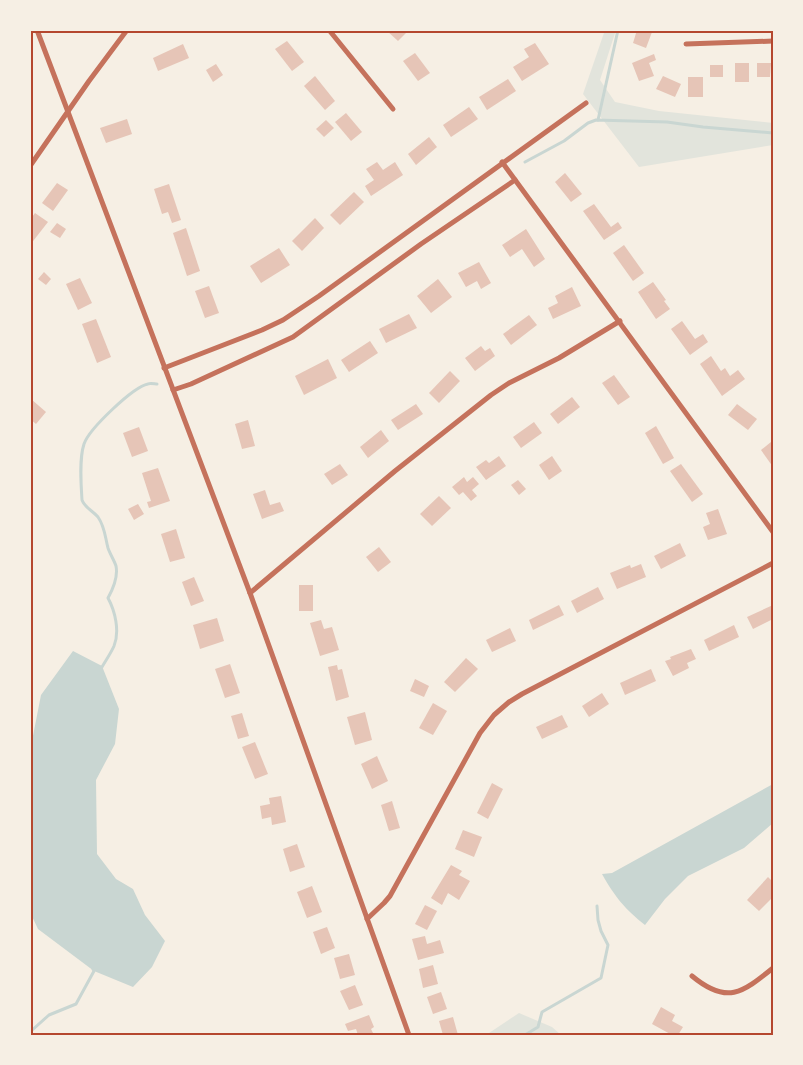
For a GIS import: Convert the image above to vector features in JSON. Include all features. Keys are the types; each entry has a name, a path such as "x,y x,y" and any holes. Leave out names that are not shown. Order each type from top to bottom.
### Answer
{"street":[{"path":"37,30 250,593 409,1035"},
{"path":"30,166 127,30"},
{"path":"329,30 393,109"},
{"path":"686,45 773,42"},
{"path":"164,368 283,320 586,103"},
{"path":"502,162 773,532"},
{"path":"173,390 192,384 293,336 515,180"},
{"path":"250,593 395,471 491,395 620,321"},
{"path":"367,919 390,896 480,733 501,708 522,694 773,563"},
{"path":"692,976 705,987 728,993 748,988 773,968"}],"shaded area":[{"path":"605,30 616,30 600,80 615,102 659,111 773,123 773,145 639,167 583,94"},
{"path":"73,651 102,666 119,709 115,744 96,780 97,854 116,879 133,889 145,915 165,941 152,967 133,987 94,971 38,929 30,912 30,751 41,695"},
{"path":"773,784 773,823 744,848 688,876 665,899 645,925 621,902 602,874 612,873"},
{"path":"519,1013 552,1027 561,1035 486,1035"}],"building":[{"path":"386,30 409,30 398,41"},
{"path":"637,30 652,32 646,48 633,43"},
{"path":"287,41 304,62 292,71 275,49"},
{"path":"535,43 549,64 522,81 513,67 529,57 524,49"},
{"path":"183,44 189,58 158,71 153,58"},
{"path":"415,53 430,73 418,81 403,61"},
{"path":"654,54 656,60 649,63 654,76 639,81 632,63"},
{"path":"735,63 749,63 749,82 735,82"},
{"path":"757,63 771,63 770,77 757,77"},
{"path":"216,64 223,75 213,82 206,70"},
{"path":"710,65 723,65 723,77 710,77"},
{"path":"315,76 335,101 325,110 304,86"},
{"path":"663,76 681,84 675,97 656,89"},
{"path":"688,77 703,77 703,97 688,97"},
{"path":"508,79 516,91 487,110 479,97"},
{"path":"469,107 478,119 451,137 443,125"},
{"path":"346,113 362,132 351,141 335,122"},
{"path":"127,119 132,134 106,143 100,128"},
{"path":"326,120 334,128 324,137 316,129"},
{"path":"429,137 437,147 416,165 408,154"},
{"path":"377,162 383,170 395,162 403,175 371,196 365,186 374,180 366,169"},
{"path":"565,173 582,194 571,202 555,182"},
{"path":"57,183 68,190 53,211 42,203"},
{"path":"169,184 181,220 172,223 168,212 162,214 154,189"},
{"path":"354,192 364,202 340,225 330,215"},
{"path":"594,204 611,227 618,222 622,228 604,240 583,211"},
{"path":"35,213 48,222 30,245 30,220"},
{"path":"315,218 324,228 302,251 292,241"},
{"path":"57,223 66,229 60,238 50,232"},
{"path":"186,228 200,271 187,276 173,233"},
{"path":"526,229 545,259 534,267 522,249 510,257 502,245"},
{"path":"624,245 644,273 633,281 613,253"},
{"path":"279,248 290,265 261,283 250,266"},
{"path":"479,262 491,283 481,289 477,281 466,287 458,273"},
{"path":"44,272 51,279 46,285 38,279"},
{"path":"80,278 92,303 78,310 66,284"},
{"path":"438,279 452,297 431,313 417,296"},
{"path":"653,282 670,309 656,319 638,292"},
{"path":"209,286 219,313 205,318 195,291"},
{"path":"572,287 581,306 553,319 548,308 558,303 555,296"},
{"path":"409,314 417,328 386,343 379,329"},
{"path":"529,315 537,325 511,345 503,334"},
{"path":"96,319 111,357 97,363 82,324"},
{"path":"682,321 695,339 703,334 708,342 690,355 671,329"},
{"path":"370,341 378,353 349,372 341,360"},
{"path":"481,346 485,351 490,348 495,356 475,371 465,358"},
{"path":"711,356 721,371 725,368 730,376 738,370 745,379 722,396 700,364"},
{"path":"328,359 337,378 304,395 295,376"},
{"path":"450,371 460,381 439,403 429,393"},
{"path":"614,375 630,397 618,405 602,383"},
{"path":"572,397 580,407 558,424 550,414"},
{"path":"31,399 46,412 36,424 30,419"},
{"path":"416,404 423,414 398,430 391,420"},
{"path":"737,404 757,419 748,430 728,415"},
{"path":"248,420 255,446 242,449 235,424"},
{"path":"534,422 542,433 521,448 513,437"},
{"path":"656,426 674,458 663,464 645,433"},
{"path":"139,427 148,451 132,457 123,433"},
{"path":"381,430 389,441 368,458 360,447"},
{"path":"771,442 773,444 773,467 761,450"},
{"path":"499,456 506,466 486,480 476,467 486,460 489,463"},
{"path":"552,456 562,471 549,480 539,465"},
{"path":"340,464 348,475 332,485 324,474"},
{"path":"681,464 703,494 692,502 670,471"},
{"path":"158,468 170,501 149,508 147,502 151,501 142,473"},
{"path":"464,477 467,482 473,477 479,484 472,490 477,496 471,501 463,492 459,495 452,487"},
{"path":"518,480 526,489 519,495 511,485"},
{"path":"265,490 270,505 280,502 284,511 262,519 253,494"},
{"path":"439,496 451,508 432,526 420,514"},
{"path":"138,504 144,514 134,520 128,509"},
{"path":"718,509 727,534 708,540 703,527 710,524 706,513"},
{"path":"176,529 185,558 170,562 161,534"},
{"path":"680,543 686,556 661,569 654,556"},
{"path":"379,547 391,562 378,572 366,557"},
{"path":"641,564 646,577 617,589 610,573 630,565 631,568"},
{"path":"194,577 204,601 191,606 182,582"},
{"path":"299,585 313,585 313,611 299,611"},
{"path":"598,587 604,599 577,613 571,601"},
{"path":"559,605 564,615 533,630 529,620"},
{"path":"773,605 773,619 753,629 747,617"},
{"path":"217,618 224,641 200,649 193,625"},
{"path":"321,620 324,629 332,627 339,650 320,656 310,623"},
{"path":"734,625 739,637 709,651 704,640"},
{"path":"510,628 516,641 492,652 486,640"},
{"path":"691,649 696,659 687,663 689,668 673,676 665,661"},
{"path":"466,658 478,669 455,692 444,682"},
{"path":"230,664 240,693 225,698 215,669"},
{"path":"337,665 338,670 342,669 349,697 336,701 328,667"},
{"path":"651,669 656,681 625,695 620,683"},
{"path":"415,679 429,686 424,697 410,691"},
{"path":"602,693 609,704 589,717 582,706"},
{"path":"433,703 447,711 433,735 419,728"},
{"path":"365,712 372,740 355,745 347,717"},
{"path":"242,713 249,736 238,739 231,716"},
{"path":"562,715 568,727 542,739 536,727"},
{"path":"255,742 268,774 255,779 242,747"},
{"path":"377,756 388,781 372,789 361,764"},
{"path":"492,783 503,789 488,819 477,813"},
{"path":"281,796 286,822 272,825 271,817 262,819 260,806 270,804 269,798"},
{"path":"392,801 400,828 389,831 381,805"},
{"path":"463,830 482,837 474,857 455,849"},
{"path":"297,844 305,867 290,872 283,849"},
{"path":"451,865 462,871 459,875 470,881 459,900 448,893 442,905 431,898"},
{"path":"768,877 773,882 773,897 759,911 747,900"},
{"path":"312,886 322,912 307,918 297,892"},
{"path":"425,905 437,911 427,930 415,924"},
{"path":"327,927 335,948 321,954 313,932"},
{"path":"425,936 427,944 440,940 444,953 418,960 412,939"},
{"path":"349,954 355,975 340,979 334,958"},
{"path":"433,965 438,984 423,988 419,969"},
{"path":"355,985 363,1005 349,1010 340,991"},
{"path":"441,992 447,1009 433,1014 427,997"},
{"path":"661,1007 675,1015 672,1021 683,1027 678,1035 672,1035 652,1024"},
{"path":"369,1015 374,1027 371,1029 374,1035 358,1035 356,1029 348,1031 345,1024"},
{"path":"453,1017 458,1035 443,1035 439,1021"}],"waterway":[{"path":"598,120 618,30"},
{"path":"525,162 596,120 667,122 773,133"},
{"path":"102,667 113,649 117,634 116,621 108,598 115,582 116,570 100,521 82,500 82,450 94,429 122,400 141,387 157,384"},
{"path":"525,1035 538,1027 542,1012 601,978 608,945 601,931 597,906"},
{"path":"30,1032 49,1015 76,1004 93,969"}]}
